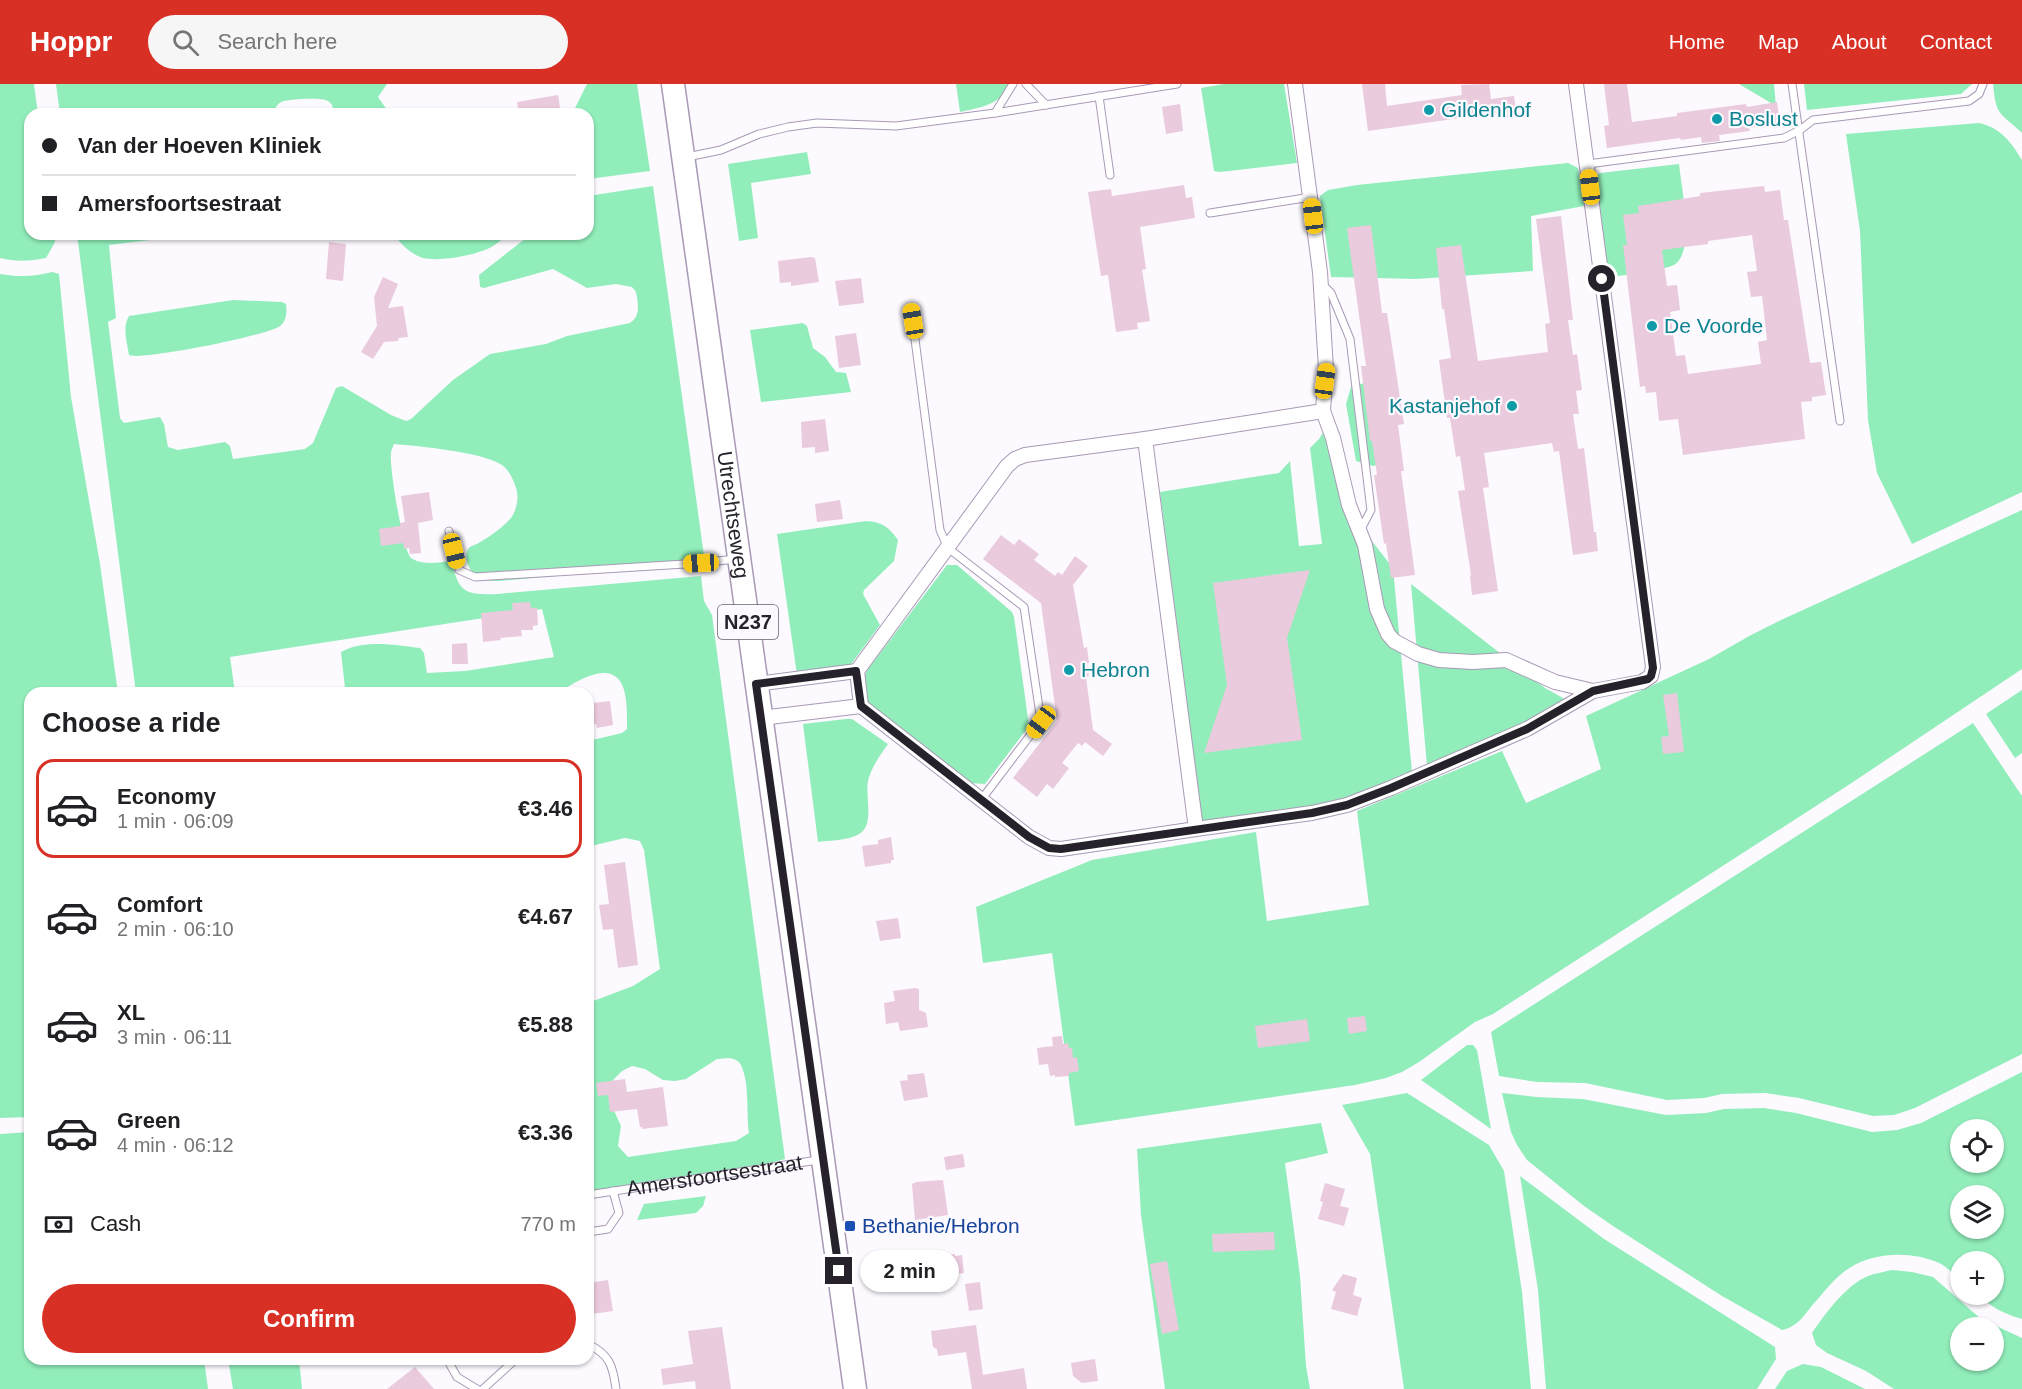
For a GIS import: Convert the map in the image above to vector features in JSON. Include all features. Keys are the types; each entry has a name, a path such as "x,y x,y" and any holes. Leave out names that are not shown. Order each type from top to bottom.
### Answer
{"main road":[{"name":"Utrechtseweg","path":"673,84 824,1159"},
{"name":"Amersfoortsestraat","path":"824,1159 855,1389"}],"street":[{"path":"1295,84 1320,282 1326,369 1323,411 1334,438 1349,505 1365,545 1377,609 1388,634 1394,641 1418,654 1439,660 1473,662 1506,660 1555,682 1593,691"},
{"path":"1323,411 1025,455 1015,459 1007,466 856,671 861,706 1029,837 1049,848 1061,849 1312,813 1347,805 1527,729 1593,691 1648,679 1653,672 1576,84"},
{"path":"1145,439 1196,829"},
{"path":"756,684 856,671"},
{"path":"761,718 861,706"}],"lane":[{"path":"995,113 1013,84"},
{"path":"1026,84 1046,105"},
{"path":"683,157 721,150 759,134 788,127 817,123 896,126 1177,84"},
{"path":"1792,84 1840,420"},
{"path":"1588,164 1784,138 1813,120 1969,101 1979,94 1983,84"},
{"path":"1100,96 1110,175"},
{"path":"1210,213 1311,198"},
{"path":"1320,282 1331,293 1350,339 1371,510 1360,531"},
{"path":"911,309 940,530 948,548 1024,607 1041,722 981,800"},
{"path":"449,531 459,570 475,577 701,563 740,558"},
{"name":"Amersfoortsestraat","path":"594,1194 824,1159"},
{"path":"594,1231 608,1229 619,1213 613,1191"},
{"path":"594,1348 603,1353 613,1368 616,1389"},
{"path":"450,1365 457,1377 477,1389"},
{"path":"483,1389 509,1365"}],"green space":[{"path":"0,84 34,84 37,108 24,108 24,240 55,240 55,242 46,258 23,261 0,258"},
{"path":"56,84 387,84 378,97 386,108 333,108 328,101 312,99 281,102 276,108 59,108"},
{"path":"587,84 637,84 650,171 594,178 594,108 575,108"},
{"path":"956,84 1010,84 1007,91 996,101 960,112"},
{"path":"1224,84 1284,84 1297,163 1214,171 1201,88"},
{"path":"1739,84 1774,84 1776,106 1744,87"},
{"path":"1804,84 1972,84 1961,94 1807,110"},
{"path":"1993,84 2022,84 2022,133 2000,113"},
{"path":"1979,123 1993,128 2005,137 2022,160 2022,492 1912,544 1877,473 1868,420 1860,231 1846,134"},
{"path":"807,152 811,174 751,183 758,238 739,241 728,164"},
{"path":"1568,163 1578,168 1584,206 1531,216 1533,271 1416,279 1331,277 1320,196 1328,190"},
{"path":"1679,164 1686,233 1681,258 1668,267 1609,276 1595,177 1600,173"},
{"path":"653,186 705,563 499,581 481,579 476,577 469,567 466,555 470,547 497,531 513,515 517,495 514,482 507,470 493,460 450,450 394,444 391,461 394,490 404,540 411,558 426,563 452,561 454,572 461,586 465,590 478,594 701,576 704,601 712,615 785,1159 763,1165 594,1192 594,1001 633,986 660,969 644,850 640,841 625,838 594,845 594,740 622,733 627,729 626,700 623,686 617,677 609,673 599,673 568,687 345,687 341,652 359,645 380,644 420,648 424,653 427,673 465,671 554,657 542,609 230,657 234,687 135,687 78,240 149,240 109,245 116,318 108,322 120,418 124,423 160,417 164,424 168,447 178,450 225,442 230,446 233,459 305,449 313,443 336,388 342,386 391,415 406,421 453,380 490,354 546,344 567,336 630,323 636,317 638,309 636,292 632,287 616,284 587,288 553,269 484,288 480,287 479,275 523,240 594,240 594,195","holes":["717,1059 736,1060 740,1063 744,1073 749,1133 736,1141 628,1157 618,1146 621,1126 611,1104 611,1088 614,1079 622,1071 632,1066 645,1069 663,1080 675,1081 686,1079"]},
{"path":"399,240 501,240 479,252 439,259 423,258"},
{"path":"52,272 59,274 71,397 100,564 117,687 24,687 24,1117 0,1118 0,274 39,275"},
{"path":"233,300 282,302 286,304 285,319 280,326 271,330 231,341 179,351 129,355 125,330 129,316"},
{"path":"803,323 807,326 813,348 825,357 836,372 846,373 851,392 761,402 750,330"},
{"path":"1364,383 1381,464 1373,466 1356,461 1346,404 1351,387"},
{"path":"1329,423 1364,531 1393,568 1412,772 1338,802 1311,808 1202,822 1160,492 1279,473 1290,461 1299,546 1322,544 1310,448"},
{"path":"2022,510 2022,669 1850,784 1493,1014 1475,1022 1402,1072 1355,1085 1075,1126 1052,953 983,963 976,907 1092,860 1256,832 1267,921 1369,905 1357,811 1502,751 1526,803 1601,769 1586,716 1709,659 1781,620"},
{"path":"866,521 885,526 898,540 894,561 864,590 863,594 880,625 849,667 797,675 777,534"},
{"path":"947,565 957,565 1012,612 1014,617 1029,726 985,784 969,783 868,705 865,675 868,669"},
{"path":"1411,584 1545,688 1572,703 1427,766"},
{"path":"2022,690 2022,753 2015,758 1986,714"},
{"path":"852,719 888,744 874,766 868,781 868,817 864,830 850,838 818,842 803,724"},
{"path":"1973,723 2022,796 2022,1054 1915,1108 1894,1115 1873,1116 1799,1098 1765,1093 1722,1094 1704,1098 1667,1100 1585,1083 1537,1082 1499,1076 1491,1032"},
{"path":"1467,1045 1473,1045 1477,1050 1491,1129 1421,1080"},
{"path":"2022,1072 2022,1319 1991,1305 2004,1305 2004,1251 1950,1251 1950,1271 1942,1264 1928,1259 1903,1255 1878,1257 1855,1265 1830,1285 1798,1322 1782,1330 1722,1296 1613,1226 1527,1160 1511,1132 1502,1093 1583,1099 1666,1115 1706,1113 1724,1109 1764,1108 1796,1113 1872,1132 1897,1130 1921,1123"},
{"path":"1407,1093 1489,1145 1504,1171 1522,1292 1531,1389 1404,1389 1370,1154 1342,1105"},
{"path":"1321,1123 1328,1153 1285,1163 1300,1276 1306,1366 1310,1389 1165,1389 1141,1215 1137,1149"},
{"path":"24,1132 24,1365 205,1365 208,1389 0,1389 0,1134"},
{"path":"1520,1176 1604,1239 1775,1347 1776,1359 1757,1389 1546,1389 1538,1290"},
{"path":"706,1196 703,1206 696,1213 637,1220 644,1204"},
{"path":"1892,1270 1933,1277 1950,1292 1950,1305 1965,1305 1979,1317 1950,1317 1950,1371 2004,1371 2004,1330 2022,1338 2022,1389 1894,1389 1866,1371 1827,1353 1816,1345 1812,1333 1830,1309 1852,1286 1868,1276"},
{"path":"1803,1364 1821,1367 1865,1389 1775,1389 1787,1371"},
{"path":"229,1365 300,1365 302,1389 233,1389"}],"building":[{"name":"Gildenhof","path":"1362,84 1385,84 1387,106 1462,95 1461,85 1489,84 1491,99 1514,96 1517,117 1504,118 1503,112 1368,131"},
{"name":"Boslust","path":"1604,84 1627,84 1632,122 1677,116 1677,113 1777,102 1780,124 1719,135 1720,141 1702,143 1701,137 1681,140 1680,138 1607,148 1604,126 1609,125"},
{"path":"558,95 560,108 518,108 517,102"},
{"path":"1180,104 1183,131 1166,134 1162,107"},
{"path":"1184,185 1186,198 1192,197 1195,218 1140,227 1146,269 1142,270 1150,321 1137,323 1138,329 1116,332 1108,275 1101,276 1088,192 1111,189 1112,196"},
{"name":"De Voorde","path":"1764,186 1765,192 1780,190 1784,220 1788,220 1810,363 1821,362 1826,395 1812,397 1812,401 1801,402 1805,439 1683,455 1678,419 1659,421 1656,392 1646,393 1645,386 1640,387 1623,245 1627,245 1623,215 1639,213 1638,206 1700,196 1700,193","holes":["1752,235 1757,271 1747,272 1751,297 1762,296 1767,340 1758,342 1761,364 1688,374 1685,355 1676,356 1670,312 1680,310 1677,285 1667,286 1662,250"]},
{"name":"Kastanjehof","path":"1561,216 1573,320 1568,320 1573,355 1577,354 1582,390 1576,391 1579,414 1573,414 1578,449 1584,448 1598,551 1573,555 1559,451 1554,452 1552,443 1484,453 1489,487 1483,488 1498,591 1472,595 1458,491 1465,490 1460,456 1456,457 1450,418 1447,418 1439,360 1451,358 1444,309 1442,309 1436,248 1461,245 1478,361 1548,352 1545,324 1550,323 1536,219"},
{"path":"1371,225 1382,313 1387,313 1404,424 1398,425 1404,471 1401,471 1415,575 1391,578 1374,475 1377,475 1372,441 1370,441 1361,366 1366,366 1347,228"},
{"path":"329,242 346,244 343,281 326,279"},
{"path":"815,258 819,282 791,286 791,282 780,283 778,261"},
{"path":"383,277 398,284 388,308 403,306 408,337 399,338 398,341 384,342 373,359 361,352 377,326 374,297"},
{"path":"861,278 864,303 839,306 835,281"},
{"path":"856,333 861,365 839,368 835,336"},
{"path":"825,419 829,451 815,453 815,447 802,448 801,422"},
{"path":"429,492 433,520 418,523 421,553 410,554 409,548 404,549 403,543 381,546 379,529 400,526 400,523 405,522 401,496"},
{"path":"840,500 843,519 817,522 815,504"},
{"name":"Hebron","path":"1001,535 1014,545 1019,539 1039,554 1034,560 1055,576 1058,572 1062,575 1075,556 1088,566 1073,585 1084,648 1087,647 1089,676 1086,677 1093,730 1112,744 1103,756 1085,742 1082,746 1078,743 1062,763 1069,768 1053,789 1047,784 1037,797 1013,778 1057,721 1041,603 983,559"},
{"path":"1310,570 1287,638 1302,740 1204,753 1227,685 1213,583"},
{"path":"530,602 531,608 537,608 538,625 533,626 533,630 521,630 522,636 483,642 481,613 513,610 512,603"},
{"path":"467,643 468,664 452,664 452,644"},
{"path":"1677,693 1684,752 1663,754 1661,737 1669,736 1663,695"},
{"path":"610,701 613,725 597,728 594,724 594,703"},
{"path":"891,837 894,860 891,860 891,863 865,867 862,846 878,844 878,840"},
{"path":"625,862 638,965 618,968 613,929 603,930 599,905 609,904 604,865"},
{"path":"898,918 901,938 880,941 876,921"},
{"path":"919,989 919,1010 926,1013 928,1027 900,1031 898,1022 886,1024 884,1003 895,1001 893,991"},
{"path":"1365,1016 1367,1031 1349,1034 1347,1018"},
{"path":"1307,1019 1310,1041 1258,1048 1255,1026"},
{"path":"1062,1036 1063,1044 1068,1043 1069,1048 1072,1048 1073,1058 1077,1057 1079,1071 1069,1073 1069,1076 1050,1076 1048,1064 1039,1065 1037,1048 1053,1046 1052,1037"},
{"path":"924,1073 928,1097 904,1101 900,1081 908,1080 907,1075"},
{"path":"625,1079 627,1092 663,1087 668,1126 642,1129 637,1109 610,1112 608,1095 598,1096 596,1083"},
{"path":"963,1154 965,1167 946,1170 944,1157"},
{"path":"943,1180 948,1215 915,1220 912,1184"},
{"path":"1325,1183 1345,1189 1340,1206 1349,1208 1344,1226 1318,1219"},
{"path":"1274,1232 1275,1250 1213,1252 1212,1234"},
{"path":"955,1254 955,1256 962,1255 964,1273 930,1277 929,1269 911,1259"},
{"path":"1167,1261 1179,1330 1162,1334 1150,1264"},
{"path":"1343,1274 1357,1278 1353,1295 1362,1298 1357,1316 1331,1309 1336,1292 1332,1290"},
{"path":"608,1280 613,1311 594,1314 594,1282"},
{"path":"980,1282 983,1309 969,1311 965,1284"},
{"path":"976,1325 983,1375 1024,1368 1027,1389 972,1389 966,1352 938,1356 937,1349 933,1347 931,1331"},
{"path":"722,1327 731,1389 696,1389 695,1381 663,1385 661,1369 693,1364 688,1331"},
{"path":"1095,1359 1098,1381 1082,1383 1073,1376 1071,1363"},
{"path":"415,1367 434,1389 387,1389"}],"place":[{"name":"Gildenhof","path":"1429,110"},
{"name":"Boslust","path":"1717,119"},
{"name":"De Voorde","path":"1652,326"},
{"name":"Kastanjehof","path":"1512,406"},
{"name":"Hebron","path":"1069,670"},
{"name":"Bethanie/Hebron","path":"850,1226"}],"route":[{"path":"839,1271 756,684 856,671 861,706 1029,837 1049,848 1061,849 1312,813 1347,805 1527,729 1593,691 1642,682 1651,676 1653,668 1602,279"}]}
